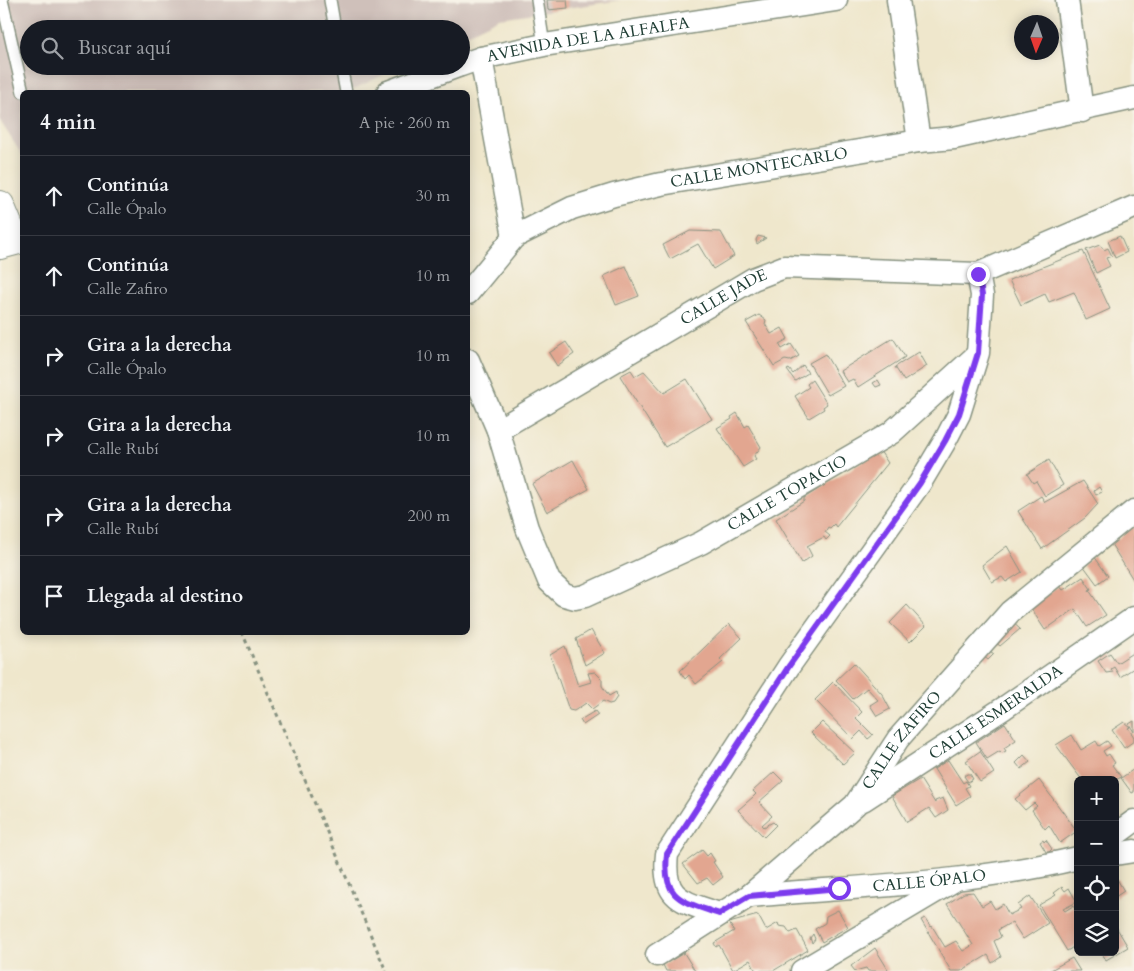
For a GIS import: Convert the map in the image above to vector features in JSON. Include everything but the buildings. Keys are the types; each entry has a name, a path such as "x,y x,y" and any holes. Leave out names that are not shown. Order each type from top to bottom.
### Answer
{"street":[{"name":"AVENIDA DE LA ALFALFA","path":"470,62 544,45 836,0"},
{"path":"898,0 919,141"},
{"path":"1067,0 1082,111"},
{"path":"470,74 514,237"},
{"name":"AVENIDA DE LA ALFALFA","path":"393,90 434,75"},
{"name":"CALLE MONTECARLO","path":"470,291 514,237 572,208 614,195 661,184 919,141 954,138 1134,98"},
{"path":"0,204 12,241"},
{"path":"719,914 675,896 668,887 665,874 667,854 789,666 920,483 959,414 978,353 982,295 978,274 1134,207"},
{"name":"CALLE JADE","path":"498,430 754,280 784,267 978,274"},
{"name":"CALLE TOPACIO","path":"498,430 527,528 549,581 556,589 575,598 585,596 701,543 891,433 978,353"},
{"path":"470,365 498,430"},
{"name":"CALLE ZAFIRO","path":"657,955 749,896 855,805 898,739 1010,612 1134,511"},
{"name":"CALLE ESMERALDA","path":"855,805 997,713 1134,618"},
{"path":"1119,832 1134,821"},
{"path":"1119,853 1134,851"},
{"name":"CALLE ÓPALO","path":"749,896 958,878 1030,869 1074,859"},
{"path":"802,971 958,878"}],"lane":[{"path":"2,0 23,90"},
{"path":"330,0 333,20"},
{"path":"537,0 544,45"},
{"path":"343,75 346,90"}],"path":[{"path":"243,635 386,971"}],"shaded area":[{"path":"0,0 621,0 500,18 470,33 470,20 20,20 20,75 383,75 352,90 20,90 20,152 0,121"}],"route":[{"path":"839,888 749,896 719,914 690,904 675,896 668,887 665,874 667,854 789,666 920,483 945,441 959,414 978,353 982,295 978,274"}]}
